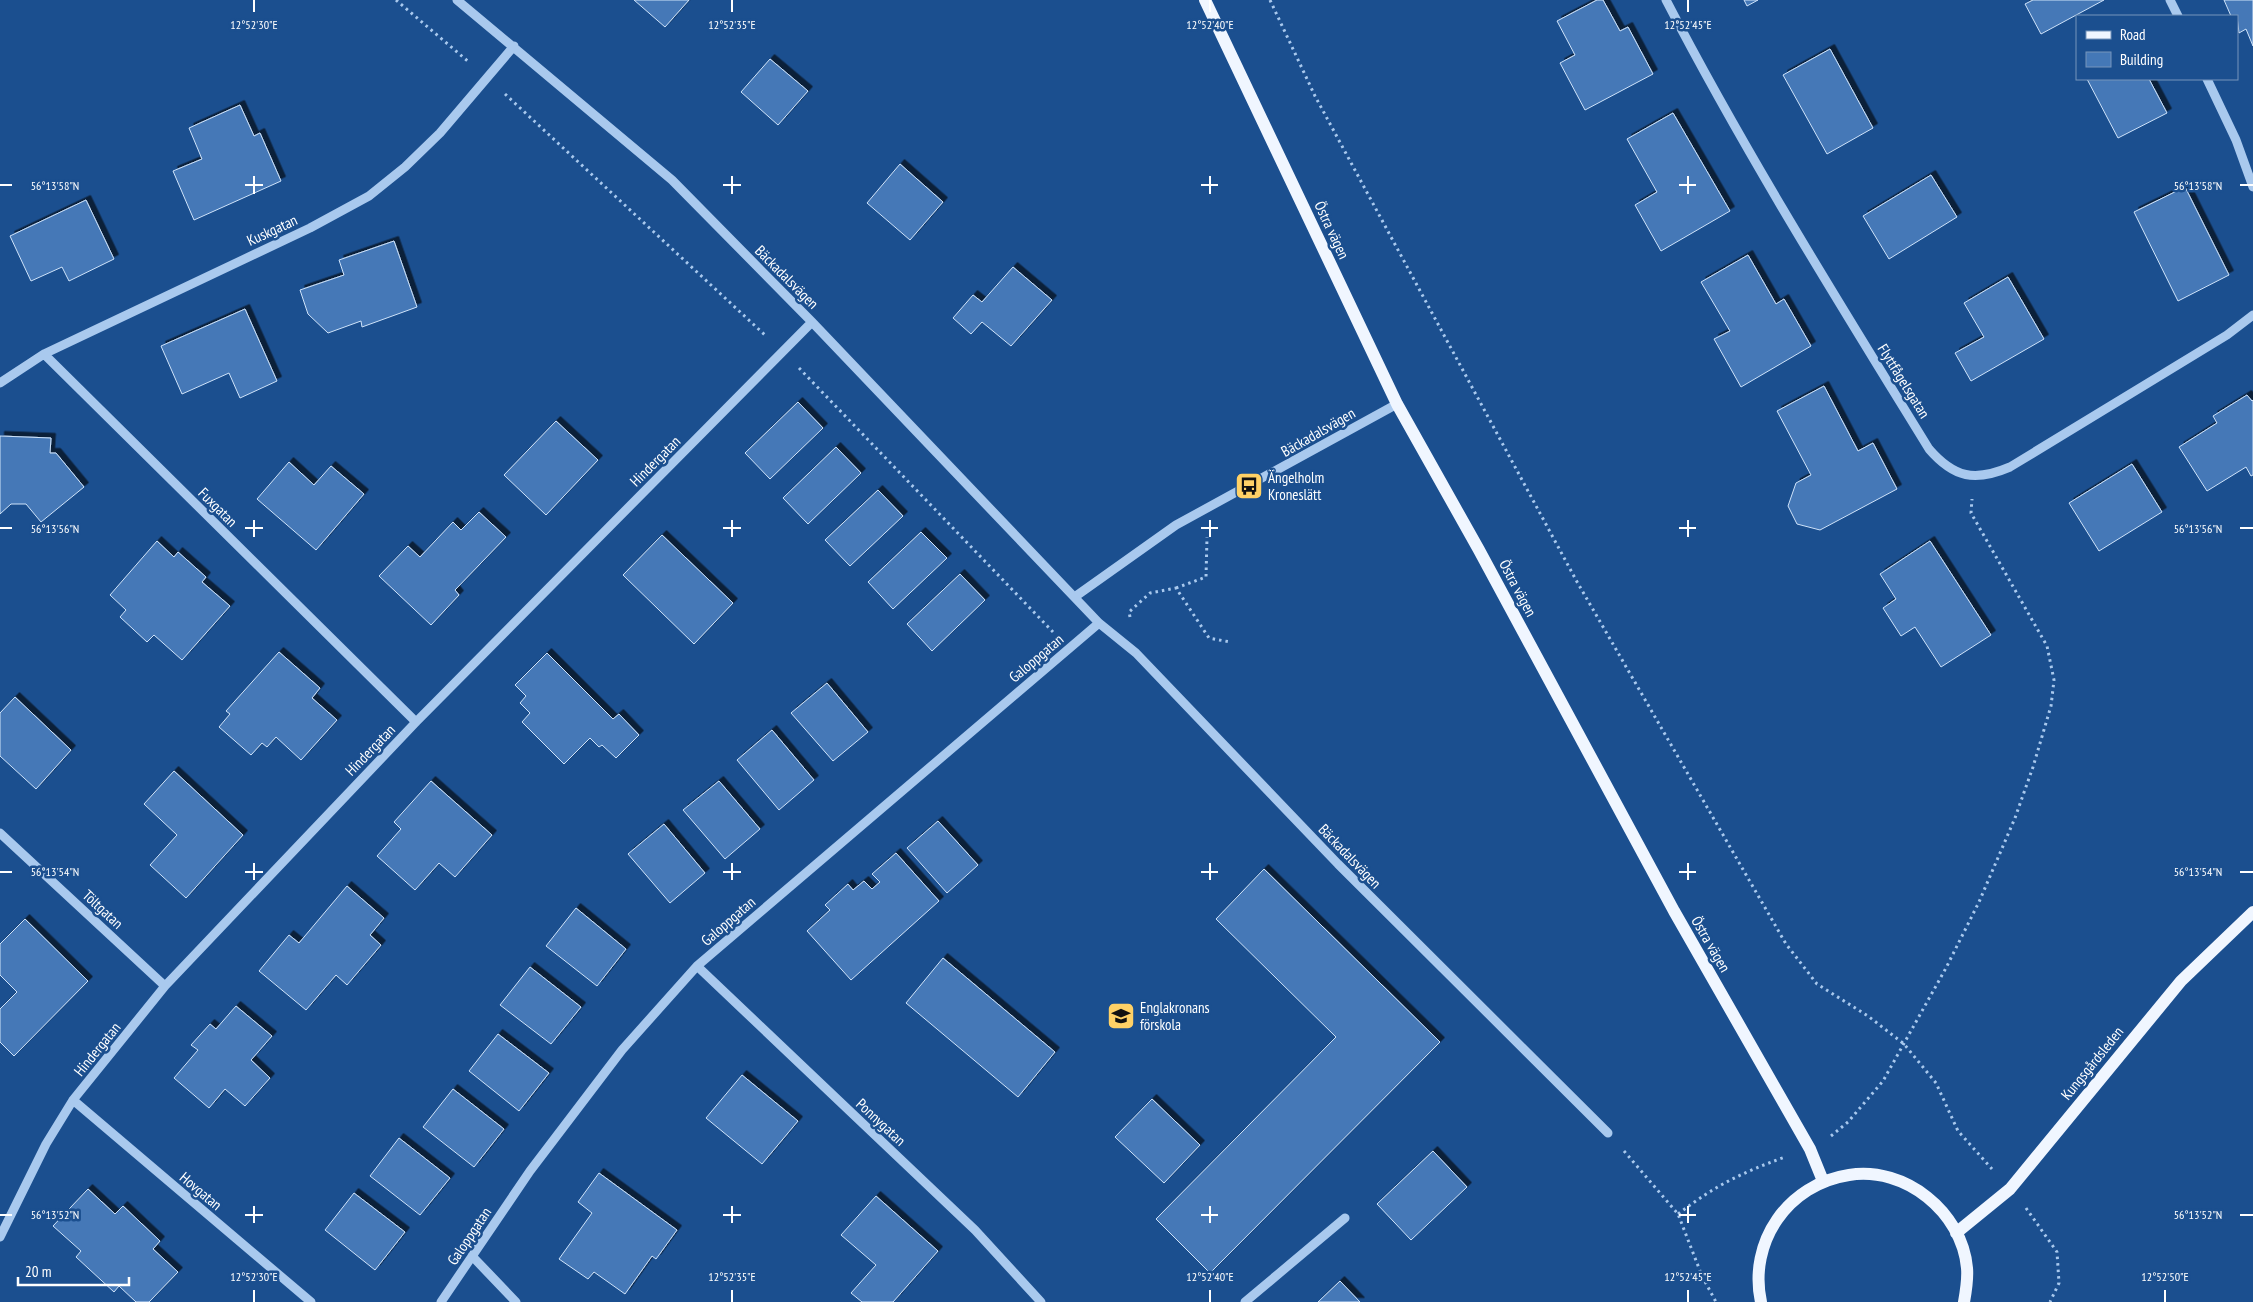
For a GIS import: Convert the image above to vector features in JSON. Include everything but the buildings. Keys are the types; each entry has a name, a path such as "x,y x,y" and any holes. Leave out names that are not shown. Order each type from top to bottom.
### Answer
{"main road":[{"name":"Östra vägen","path":"1205,0 1397,404 1480,550 1674,912 1810,1149 1823,1181"},
{"name":"Kungsgårdsleden","path":"1956,1233 2010,1189 2181,981 2253,912"},
{"path":"1761,1302 1758,1290 1758,1268 1761,1254 1768,1233 1790,1202 1823,1181 1849,1175 1869,1174 1886,1176 1905,1183 1919,1191 1946,1215 1956,1233 1967,1267 1964,1302"}],"street":[{"name":"Bäckadalsvägen","path":"457,0 672,180 812,322 1076,596 1099,623 1136,653 1338,864 1608,1133"},
{"name":"Flyttfågelsgatan","path":"1666,0 1710,84 1791,224 1929,449 1941,463 1959,474 1972,476 1989,475 2010,467 2227,335 2253,315"},
{"path":"2170,0 2178,15"},
{"name":"Kuskgatan","path":"0,383 44,354 310,228 369,196 405,167 440,133 514,46"},
{"path":"2207,80 2236,140 2253,187"},
{"name":"Hindergatan","path":"0,1236 46,1144 73,1100 165,986 416,722 812,322"},
{"name":"Fuxgatan","path":"44,354 416,722"},
{"name":"Bäckadalsvägen","path":"1076,596 1176,525 1397,404"},
{"name":"Galoppgatan","path":"441,1302 530,1171 622,1050 697,966 1099,623"},
{"name":"Töltgatan","path":"0,833 165,986"},
{"name":"Ponnygatan","path":"697,966 975,1230 1041,1302"},
{"name":"Hovgatan","path":"73,1100 310,1302"},
{"path":"1245,1302 1345,1218"},
{"path":"472,1256 516,1302"}],"path":[{"path":"1270,0 1315,96 1571,572 1786,944 1817,984 1868,1016 1904,1044 1936,1083 1958,1131 2040,1225 2058,1252 2059,1283 2050,1302"},
{"path":"1678,1214 1722,1183 1738,1175 1821,1144 1848,1122 1883,1081 1979,902 2015,818 2033,767 2053,692 2053,669 2047,646 1972,513 1972,476"},
{"path":"1136,653 1129,612 1150,593 1176,588 1206,577 1207,537"},
{"path":"1176,588 1209,638 1230,642"},
{"path":"1608,1133 1678,1214 1702,1276 1716,1302"}],"place":[{"name":"Ängelholm Kroneslätt","path":"1249,486"},
{"name":"Englakronans förskola","path":"1121,1016"}]}
